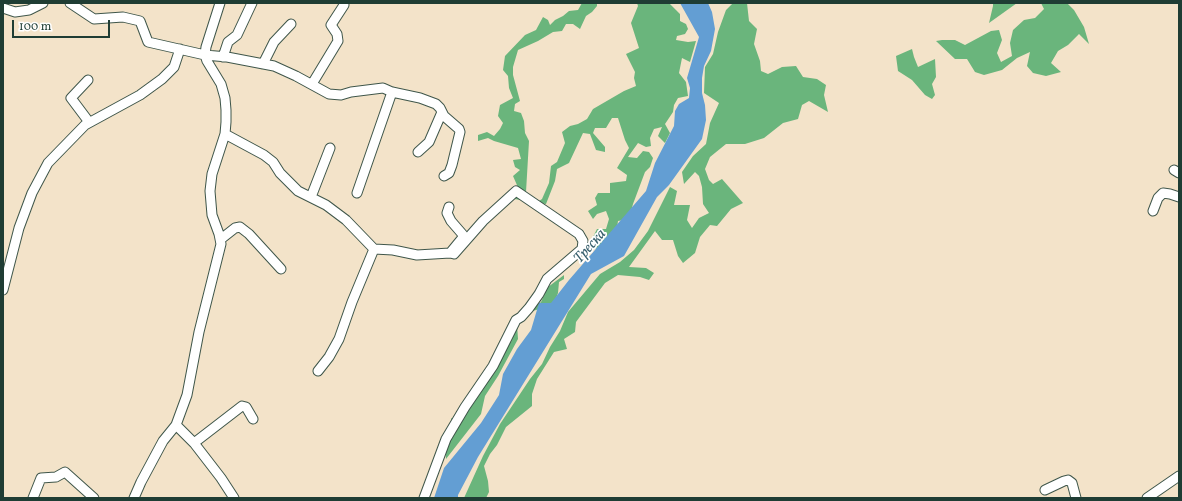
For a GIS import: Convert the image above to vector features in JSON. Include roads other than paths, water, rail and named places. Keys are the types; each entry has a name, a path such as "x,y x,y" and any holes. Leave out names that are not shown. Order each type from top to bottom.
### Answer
{"street":[{"path":"3,8 15,12 29,10 43,3"},
{"path":"70,3 94,19 123,17 140,21 148,42 205,55 274,66 329,94 341,95 351,92 383,88 392,92 420,98 436,104 444,116 460,132 452,165 449,172 444,176"},
{"path":"134,498 163,441 176,425 187,395 191,382 199,332 220,249 221,240 212,215 210,191 212,174 225,134 225,98 221,84 205,55 206,47 220,3"},
{"path":"223,57 228,42 237,35 252,3"},
{"path":"312,84 338,41 337,34 331,25 344,5"},
{"path":"263,64 274,42 291,24"},
{"path":"3,290 19,228 38,180 48,163 84,125 140,95 162,79 174,67 180,49"},
{"path":"88,80 71,98 89,122"},
{"path":"357,193 392,92"},
{"path":"418,152 429,142 442,112"},
{"path":"225,134 264,155 273,162 280,173 298,191 326,205 346,220 374,249 393,250 417,254 454,254 483,220 516,191 579,234 583,241 582,248 547,279 529,308 516,320 494,366 465,407 446,439 424,498"},
{"path":"311,197 330,148"},
{"path":"1153,211 1158,198 1163,193 1179,197"},
{"path":"449,207 447,213 451,221 464,236 450,253"},
{"path":"221,240 235,228 240,227 249,234 281,268"},
{"path":"318,371 329,358 339,339 352,302 374,249"},
{"path":"194,443 242,406 246,407 253,419"},
{"path":"176,425 194,443 221,478 234,498"},
{"path":"33,498 41,478 56,477 65,472 94,498"},
{"path":"1147,498 1179,476"},
{"path":"1045,490 1068,480 1072,483 1076,498"}],"water":[{"path":"680,3 708,3 712,12 715,29 711,51 704,66 702,78 702,93 705,105 706,120 702,139 669,185 657,197 624,256 591,274 478,457 458,495 458,498 434,498 444,468 481,423 499,395 503,374 517,349 531,330 539,303 551,303 646,191 655,163 674,126 675,111 679,104 689,98 690,88 687,78 699,37"}],"water label":[{"name":"Треска","path":"591,247"}]}
